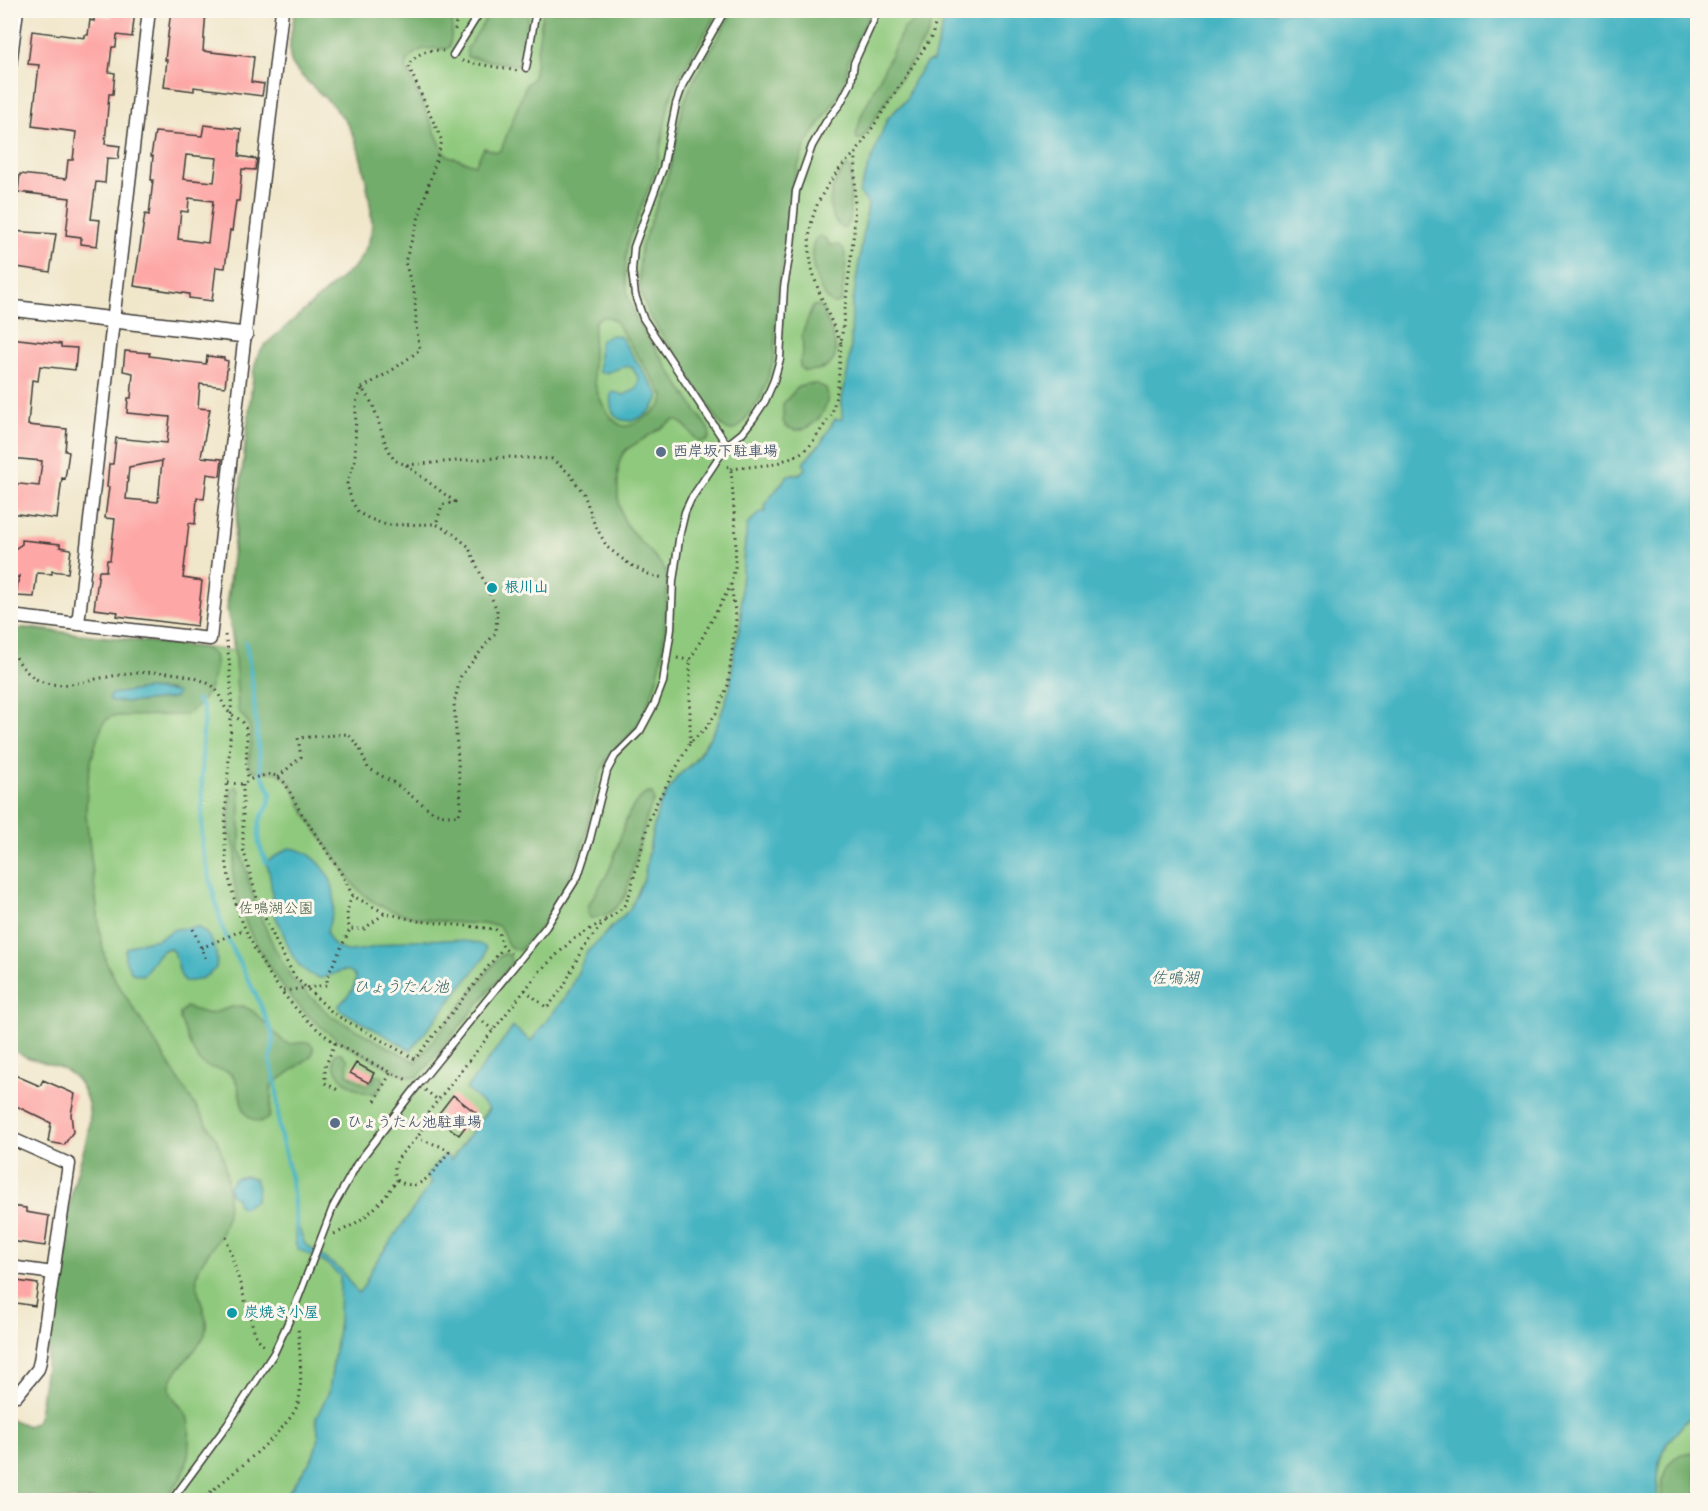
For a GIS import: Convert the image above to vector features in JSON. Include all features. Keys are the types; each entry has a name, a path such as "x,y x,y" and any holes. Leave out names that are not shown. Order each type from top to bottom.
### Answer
{"street":[{"path":"10,65 17,10"},
{"path":"78,624 149,10"},
{"path":"10,616 210,639 282,10"},
{"path":"10,308 245,335"},
{"path":"10,1138 69,1164 38,1370 17,1395"},
{"path":"10,1267 53,1273"}],"lane":[{"path":"452,54 481,10"},
{"path":"526,68 536,10"},
{"path":"725,10 683,84 676,104 663,168 634,247 632,271 635,295 643,318 727,445"},
{"path":"172,1500 228,1424 274,1353 344,1184 357,1164 546,927 578,876 590,840 607,771 615,756 640,731 663,682 671,629 673,580 685,512 691,499 727,445 742,433 753,419 765,401 774,380 780,359 784,286 792,246 796,191 812,146 851,83 854,63 878,10"}],"path":[{"path":"841,343 810,267 810,231 813,217 823,193 845,161 856,153 932,36 939,10"},
{"path":"278,777 301,757 298,738 348,734 359,747 368,768 394,783 432,812 448,816 459,815 461,806 454,703 461,676 496,632 497,610 468,546 436,524 387,525 370,519 359,513 352,502 347,483 355,459 356,402 362,388 420,350 416,326 416,296 405,262 442,141 408,65 421,52 432,49 452,54 452,59 525,72 526,68"},
{"path":"731,469 775,464 789,460 808,447 832,414 836,402 854,231 856,153"},
{"path":"362,388 374,405 394,459 406,465 455,502 442,505 436,524"},
{"path":"406,465 507,457 552,459 569,473 584,494 594,523 607,547 629,564 648,574 673,580"},
{"path":"690,743 690,660 731,585 735,567 736,537 731,469 718,458"},
{"path":"416,1138 443,1147 449,1152 424,1181 408,1186 397,1180 395,1163 399,1156 416,1138 420,1134 427,1114 525,990 563,948 624,906 630,896 650,817 690,743 706,728 717,712 728,685 736,619 731,585"},
{"path":"212,620 222,621 227,644 231,715 225,840 230,883 244,930 283,991 303,1015 335,1043 418,1085 438,1100"},
{"path":"10,647 19,664 39,681 62,685 150,672 192,677 214,686 226,709 245,725 248,746 245,764 249,780"},
{"path":"228,783 243,784 262,775 278,777 285,783 353,896 385,913 433,923 495,929 499,932 503,948 521,959"},
{"path":"243,784 243,849 260,905 295,977 334,1014 415,1059 503,948"},
{"path":"283,991 327,985 327,977 350,928 347,914 348,904 353,896"},
{"path":"350,928 364,929 385,913"},
{"path":"525,990 547,1008 564,986 582,949 607,919"},
{"path":"193,929 207,962"},
{"path":"201,948 244,930"},
{"path":"335,1043 325,1067 325,1083 340,1091"},
{"path":"375,1101 391,1072"},
{"path":"330,1236 350,1228 364,1218 388,1195 397,1180"},
{"path":"226,1237 256,1336 267,1350 274,1353"},
{"path":"201,1500 265,1445 297,1407 298,1322"}],"green space":[{"name":"佐鳴湖公園","path":"295,11 947,11 933,61 914,80 906,100 887,119 868,204 852,308 851,345 842,399 842,419 835,419 821,443 811,453 807,468 800,473 788,475 745,540 741,584 741,621 730,688 717,726 694,761 677,777 659,806 644,879 630,909 588,952 569,992 531,1041 513,1027 467,1089 489,1108 380,1256 364,1286 339,1322 329,1392 316,1418 319,1438 312,1459 283,1500 11,1500 10,1419 28,1426 36,1422 39,1415 71,1197 88,1135 90,1116 85,1095 75,1077 58,1067 19,1054 11,1048 11,633 21,628 28,628 234,651 227,599 254,369 258,355 266,344 355,266 367,247 372,224 367,186 353,135 338,111 299,73 291,61 290,43"},
{"path":"295,11 454,11 450,46 447,49 428,49 417,52 412,55 406,67 444,152 475,165 484,148 497,152 501,150 526,85 533,78 543,11 718,11 677,81 669,102 657,166 627,245 625,271 628,297 637,321 709,430 710,436 707,441 700,442 685,426 674,420 627,449 620,459 618,497 625,522 666,571 665,623 656,683 637,725 606,760 594,792 585,837 567,883 541,926 520,950 510,947 497,925 419,918 382,906 366,897 353,884 316,829 289,782 276,773 256,771 249,767 250,732 247,721 238,710 234,643 227,609 254,369 258,355 266,344 355,266 369,242 372,224 367,186 353,135 338,111 299,73 291,61 290,43","holes":["609,317 615,321 664,396 658,409 630,426 621,426 613,419 597,392 593,371 594,326 596,320"]},
{"path":"491,11 529,11 522,58 517,65 467,57 467,49"},
{"path":"733,11 871,11 848,61 845,81 835,101 806,144 796,171 791,190 786,245 778,286 774,358 768,378 760,399 740,426 734,430 727,430 722,426 649,315 641,294 639,271 641,248 670,169 683,106 690,87"},
{"path":"922,11 935,11 928,35 862,139 857,139 861,116 903,30"},
{"path":"848,166 851,170 850,221 845,227 841,227 832,214 831,196 837,178"},
{"path":"821,236 830,245 839,245 843,248 846,260 840,303 833,304 827,298 815,273 813,246 816,238"},
{"path":"818,305 822,308 831,330 836,350 834,359 829,365 804,371 800,367 803,353 802,334 813,306"},
{"path":"817,384 826,388 825,409 821,416 809,426 795,430 786,427 783,421 783,404 798,387"},
{"path":"21,628 204,648 214,655 212,681 203,699 191,712 183,715 117,716 110,717 104,722 93,756 86,803 101,940 106,962 216,1138 224,1160 228,1187 224,1225 197,1275 198,1290 206,1320 205,1334 175,1374 170,1387 171,1394 188,1420 190,1434 188,1459 179,1481 162,1500 11,1500 10,1419 28,1426 36,1422 39,1415 71,1197 88,1135 90,1116 85,1095 75,1077 58,1067 19,1054 11,1048 11,633","holes":["147,689 170,690 174,698 136,702 111,701 112,694"]},
{"path":"236,786 240,791 240,849 256,906 273,945 292,979 332,1017 416,1062 500,956 510,955 511,964 419,1076 396,1072 353,1049 326,1031 290,996 263,958 243,916 233,875 236,853 230,834 229,821 231,790"},
{"path":"648,793 652,793 654,800 647,816 626,894 611,912 590,918 589,905 608,872 628,817 633,807"},
{"path":"243,1006 253,1011 283,1041 289,1044 308,1042 313,1046 313,1053 309,1058 272,1085 269,1118 260,1122 252,1119 244,1110 234,1077 224,1070 204,1065 196,1057 180,1019 180,1013 186,1007 209,1014"},
{"path":"337,1053 341,1053 348,1060 347,1074 366,1085 371,1083 375,1075 382,1076 384,1081 377,1093 363,1092 341,1077 333,1063"},
{"path":"1697,1408 1697,1500 1657,1500 1659,1463 1668,1442"},
{"path":"1697,1453 1697,1500 1661,1500 1664,1475 1670,1462 1676,1457"}],"water":[{"name":"佐鳴湖","path":"947,11 1697,11 1698,1408 1668,1442 1659,1463 1657,1500 283,1500 312,1459 319,1438 316,1418 329,1392 339,1322 340,1276 327,1264 298,1249 295,1242 295,1227 298,1226 305,1244 341,1270 358,1293 364,1286 372,1268 432,1182 426,1176 445,1154 451,1160 489,1109 466,1089 513,1027 531,1041 569,992 587,952 630,909 644,879 659,806 677,777 695,761 717,726 730,688 741,621 741,584 747,525 759,513 766,511 765,504 788,475 798,475 806,468 803,463 821,443 835,419 842,419 842,399 851,345 852,308 868,204 859,192 887,119 906,100 914,80 927,62 933,61"},
{"path":"612,335 622,339 659,395 655,405 640,418 622,420 615,415 611,407 611,394 614,392 624,395 637,389 639,379 632,367 599,372 599,345 602,339"},
{"path":"147,689 176,692 177,695 174,698 136,702 111,701 109,697 112,694"},
{"name":"ひょうたん池","path":"289,848 308,854 316,860 328,876 334,896 334,906 327,933 333,944 340,949 355,951 417,940 458,940 480,944 486,948 485,957 411,1050 340,1010 339,1005 350,993 355,983 356,979 350,971 340,971 319,978 304,970 295,960 274,913 271,881 266,862"},
{"path":"197,927 210,938 217,962 216,968 205,977 184,981 175,955 169,948 157,956 143,975 134,974 130,970 125,959 125,949 137,943 158,939 175,929"},
{"path":"245,1176 255,1179 258,1189 255,1201 243,1208 238,1205 236,1198 230,1193 229,1186 234,1179"}],"building":[{"path":"113,10 135,10 132,37 117,35 116,47 112,47 109,72 115,73 113,94 109,94 105,144 120,146 118,159 107,158 105,183 96,182 91,219 100,220 97,246 81,244 81,237 66,235 70,198 18,192 20,174 66,179 68,160 73,160 76,132 32,126 39,65 28,64 32,31 85,38 85,35 88,35 90,20 94,21 94,15 112,17"},
{"path":"171,10 206,10 203,51 254,57 251,82 264,84 262,96 194,87 194,91 164,87"},
{"path":"204,125 241,129 239,156 257,159 255,170 242,169 239,201 236,201 225,268 216,267 212,301 189,298 189,294 134,286 145,214 149,215 153,180 151,180 153,156 151,156 155,132 202,136","holes":["186,155 217,158 214,182 183,179","189,198 213,201 208,243 178,239 181,211 188,212"]},
{"path":"10,231 56,234 50,272 10,266"},
{"path":"10,338 77,348 75,370 40,366 38,381 32,380 28,425 67,429 65,451 69,452 65,479 62,478 57,519 10,513 10,483 39,486 42,461 10,458"},
{"path":"125,351 150,353 149,356 206,364 207,356 224,358 228,361 225,387 200,384 198,408 210,409 201,457 222,459 220,476 207,474 204,499 197,498 195,524 189,523 183,578 202,581 197,626 117,616 118,612 94,609 99,571 106,571 107,560 110,560 115,519 105,518 109,464 113,464 116,438 167,443 170,417 127,413 133,373 123,371","holes":["162,461 158,502 126,499 129,467"]},
{"path":"22,540 60,544 60,547 71,549 68,573 52,571 52,574 37,573 34,597 16,596 19,576 10,582 10,552 22,544"},
{"path":"356,1063 374,1073 369,1083 350,1073"},
{"path":"10,1073 40,1086 43,1080 75,1094 71,1114 73,1132 64,1145 48,1142 51,1123 10,1103"},
{"path":"453,1095 476,1113 459,1135 436,1117"},
{"path":"10,1206 26,1208 26,1212 49,1216 45,1246 10,1241"},
{"path":"10,1280 38,1284 35,1306 10,1302"}],"waterway":[{"path":"246,642 261,773 271,793 259,828 259,844 266,862"},
{"path":"197,700 203,708 204,716 202,848 223,930 258,999 272,1033 273,1046 270,1060 277,1090 279,1129 291,1178 297,1230"}],"place":[{"name":"西岸坂下駐車場","path":"661,452"},
{"name":"根川山","path":"492,588"},
{"name":"ひょうたん池駐車場","path":"335,1123"},
{"name":"炭焼き小屋","path":"232,1313"}]}
